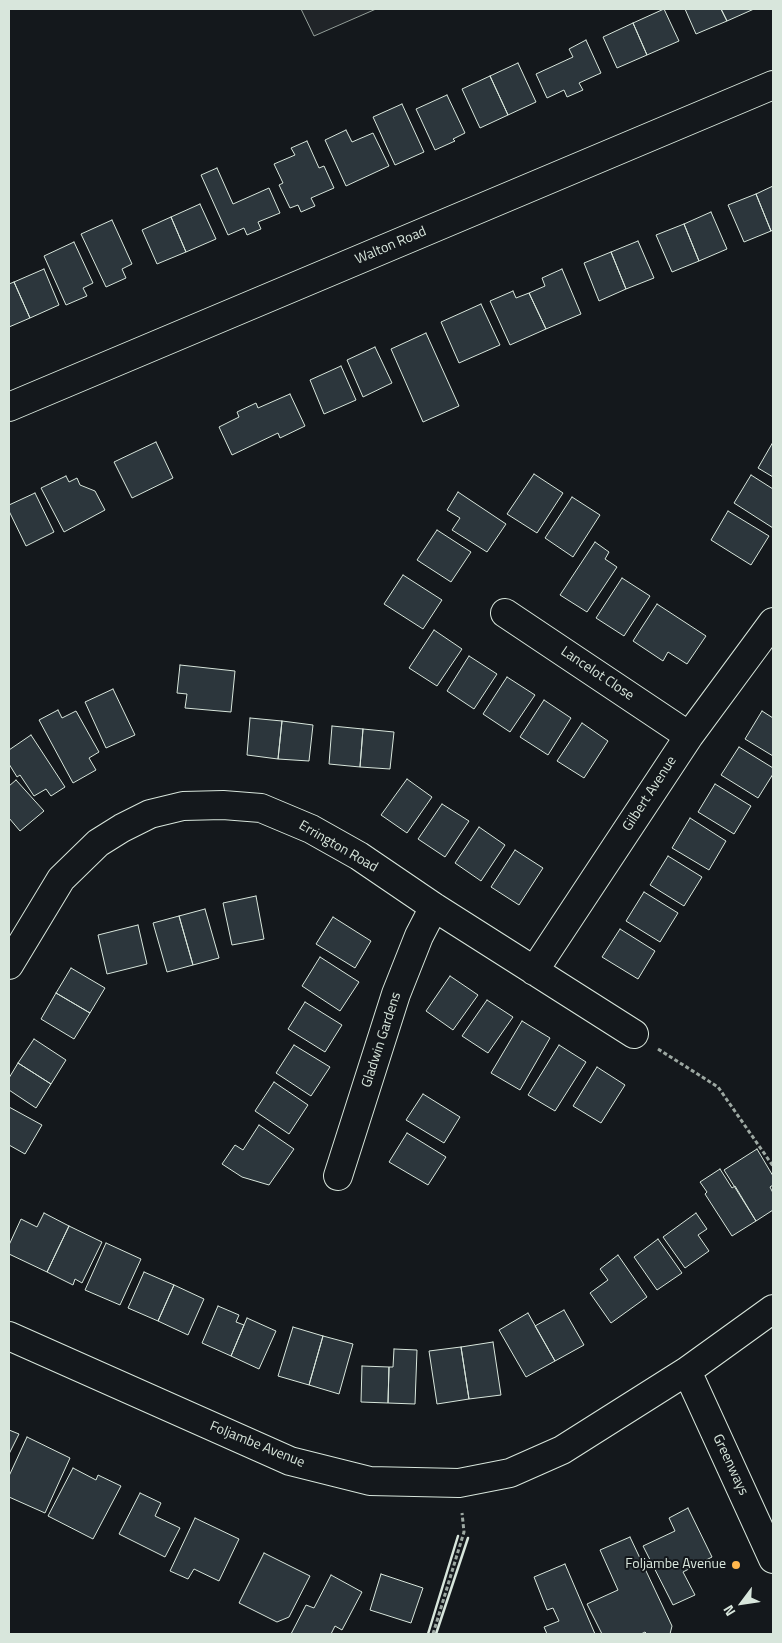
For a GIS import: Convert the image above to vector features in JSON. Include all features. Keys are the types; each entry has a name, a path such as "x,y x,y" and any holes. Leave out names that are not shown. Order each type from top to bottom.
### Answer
{"street":[{"name":"Walton Road","path":"9,407 773,85"},
{"name":"Lancelot Close","path":"505,612 689,736"},
{"name":"Gilbert Avenue","path":"534,971 689,736 773,622"},
{"name":"Errington Road","path":"9,965 61,879 79,859 98,843 122,828 150,814 183,806 223,805 261,808 303,825 359,856 434,907 634,1034"},
{"name":"Gladwin Gardens","path":"338,1176 396,994 419,936 434,907"},
{"name":"Foljambe Avenue","path":"9,1336 290,1461 370,1481 459,1483 510,1473 562,1450 687,1371 773,1309"},
{"name":"Greenways","path":"687,1371 770,1545"}],"path":[{"path":"634,1034 718,1087 773,1166"},
{"path":"433,1634 464,1532 459,1483"}],"shaded area":[{"path":"301,9 376,9 314,36"}],"building":[{"path":"664,9 679,41 647,55 633,23"},
{"path":"685,9 721,9 727,21 696,34"},
{"path":"721,9 754,9 727,21"},
{"path":"633,23 647,55 617,68 603,37"},
{"path":"586,40 601,73 579,83 583,90 567,97 564,90 547,98 536,74 573,57 569,49"},
{"path":"518,63 536,102 508,115 490,76"},
{"path":"490,76 508,115 480,128 462,89"},
{"path":"447,95 465,133 453,139 455,141 435,150 416,109"},
{"path":"402,104 424,152 395,165 373,117"},
{"path":"346,130 352,142 373,133 389,166 346,186 325,140"},
{"path":"307,141 319,168 324,166 334,188 311,198 315,206 301,212 298,205 290,208 279,185 283,183 274,164 295,155 291,148"},
{"path":"217,168 233,204 269,188 280,213 258,222 261,229 247,235 244,228 228,235 201,175"},
{"path":"773,186 773,230 771,231 756,194"},
{"path":"756,194 771,231 744,242 728,205"},
{"path":"200,204 216,239 186,252 171,217"},
{"path":"711,212 727,249 699,261 684,224"},
{"path":"171,217 186,252 157,264 142,230"},
{"path":"112,220 132,264 122,269 126,278 106,287 81,234"},
{"path":"684,224 699,261 672,272 656,235"},
{"path":"638,241 654,278 626,289 611,252"},
{"path":"74,242 93,283 83,288 87,296 66,305 44,256"},
{"path":"611,252 626,289 599,301 584,263"},
{"path":"44,269 59,305 30,318 14,282"},
{"path":"562,269 581,314 546,329 529,293 545,286 542,278"},
{"path":"14,282 30,318 9,327 9,284"},
{"path":"513,291 516,298 529,293 546,329 510,345 490,301"},
{"path":"481,304 500,345 459,363 441,322"},
{"path":"426,333 459,406 423,422 391,349"},
{"path":"375,347 392,383 363,397 347,360"},
{"path":"341,366 356,400 324,414 310,380"},
{"path":"290,394 305,426 280,438 278,433 232,455 219,427 239,417 237,412 256,403 258,408"},
{"path":"156,442 173,478 132,498 114,462"},
{"path":"773,442 773,477 758,468"},
{"path":"534,474 563,493 537,533 507,514"},
{"path":"751,475 773,489 773,528 734,503"},
{"path":"66,476 69,482 77,478 80,485 95,491 105,510 64,532 41,488"},
{"path":"458,492 506,524 487,552 452,530 460,518 447,510"},
{"path":"35,493 54,532 26,546 9,511 9,505"},
{"path":"572,497 600,515 573,557 545,538"},
{"path":"728,511 769,536 751,565 711,540"},
{"path":"437,530 471,552 451,582 417,560"},
{"path":"595,542 609,552 605,559 617,567 587,612 560,595"},
{"path":"403,575 442,600 423,629 384,604"},
{"path":"622,578 650,596 624,636 596,618"},
{"path":"657,604 706,636 687,664 668,652 663,661 633,641"},
{"path":"434,630 462,649 437,686 409,668"},
{"path":"469,656 497,674 474,709 447,691"},
{"path":"180,665 235,671 231,712 185,708 187,694 177,693"},
{"path":"507,677 535,695 510,732 483,714"},
{"path":"113,689 135,735 106,748 85,702"},
{"path":"544,700 571,718 548,755 520,737"},
{"path":"58,710 62,718 76,711 99,752 89,758 96,770 73,783 39,720"},
{"path":"762,711 773,718 773,756 745,739"},
{"path":"250,718 282,721 278,759 247,755"},
{"path":"282,721 313,725 309,761 278,759"},
{"path":"582,723 608,741 584,778 557,761"},
{"path":"332,726 363,729 360,767 329,764"},
{"path":"363,729 394,732 390,769 360,767"},
{"path":"31,735 65,787 51,796 46,789 34,796 20,775 17,777 9,764 9,750"},
{"path":"739,747 773,768 773,774 758,798 721,775"},
{"path":"407,779 432,797 407,833 381,815"},
{"path":"16,780 44,811 20,831 9,818 9,786"},
{"path":"715,784 751,806 734,834 698,812"},
{"path":"442,804 469,821 445,857 418,839"},
{"path":"690,818 726,841 709,870 672,848"},
{"path":"479,827 505,845 481,881 455,863"},
{"path":"515,850 543,868 519,905 491,887"},
{"path":"668,856 702,877 684,906 650,885"},
{"path":"644,892 678,913 660,942 626,921"},
{"path":"256,896 264,939 232,945 223,903"},
{"path":"205,909 219,958 193,965 179,916"},
{"path":"179,916 193,965 167,972 153,923"},
{"path":"333,917 371,941 355,968 316,944"},
{"path":"138,925 147,964 107,974 98,935"},
{"path":"620,929 655,951 638,979 602,957"},
{"path":"320,957 359,982 340,1011 302,986"},
{"path":"71,968 105,988 90,1013 56,993"},
{"path":"450,976 478,995 453,1030 426,1011"},
{"path":"56,993 90,1013 74,1039 41,1019"},
{"path":"487,1000 513,1017 488,1053 462,1036"},
{"path":"305,1002 342,1025 325,1052 288,1029"},
{"path":"522,1021 550,1038 520,1090 491,1073"},
{"path":"34,1039 66,1060 51,1084 18,1063"},
{"path":"294,1045 330,1067 311,1096 276,1073"},
{"path":"559,1045 586,1062 555,1111 528,1095"},
{"path":"18,1063 51,1084 36,1108 9,1090 9,1078"},
{"path":"597,1067 625,1085 601,1123 573,1106"},
{"path":"274,1082 308,1105 289,1134 255,1111"},
{"path":"423,1094 460,1117 444,1143 406,1120"},
{"path":"9,1107 42,1125 25,1154 9,1145"},
{"path":"259,1125 294,1149 269,1185 242,1177 222,1164 235,1145 243,1150"},
{"path":"407,1133 446,1157 428,1185 389,1162"},
{"path":"757,1149 773,1176 773,1185 770,1187 773,1193 773,1210 756,1221 724,1170"},
{"path":"720,1169 732,1188 735,1186 756,1221 732,1236 705,1194 707,1192 700,1182"},
{"path":"44,1213 69,1226 47,1272 9,1254 9,1245 21,1219 37,1227"},
{"path":"696,1213 707,1229 698,1235 709,1251 685,1268 663,1237"},
{"path":"69,1226 102,1242 82,1283 75,1279 73,1285 47,1272"},
{"path":"658,1239 682,1273 657,1290 634,1257"},
{"path":"106,1243 141,1259 120,1305 85,1290"},
{"path":"618,1255 647,1297 611,1323 590,1293 608,1280 600,1269"},
{"path":"144,1272 174,1285 158,1321 128,1308"},
{"path":"174,1285 204,1299 188,1335 158,1321"},
{"path":"218,1306 239,1315 236,1322 244,1325 231,1356 202,1343"},
{"path":"564,1310 584,1345 555,1361 535,1326"},
{"path":"528,1313 555,1361 526,1377 499,1330"},
{"path":"247,1318 276,1331 259,1369 231,1356"},
{"path":"293,1327 323,1336 309,1385 278,1376"},
{"path":"323,1336 353,1344 339,1394 309,1385"},
{"path":"493,1342 501,1395 469,1399 461,1347"},
{"path":"461,1347 469,1399 437,1404 429,1351"},
{"path":"394,1349 417,1350 415,1404 388,1403 389,1367 393,1367"},
{"path":"362,1366 389,1367 388,1403 361,1402"},
{"path":"9,1430 19,1434 9,1454"},
{"path":"27,1437 70,1458 45,1513 9,1497 9,1476"},
{"path":"73,1468 96,1480 98,1475 121,1486 93,1539 48,1516"},
{"path":"140,1493 161,1503 155,1516 180,1528 165,1557 119,1534"},
{"path":"688,1508 712,1557 683,1572 695,1595 673,1605 643,1546 675,1531 669,1518"},
{"path":"195,1518 239,1539 219,1581 194,1569 188,1579 170,1571"},
{"path":"630,1537 672,1626 670,1634 647,1634 645,1632 641,1634 602,1634 587,1604 618,1590 600,1550"},
{"path":"264,1553 310,1576 289,1617 277,1622 239,1603"},
{"path":"565,1564 595,1634 547,1634 544,1627 559,1621 553,1608 547,1610 534,1577"},
{"path":"381,1574 423,1588 411,1623 370,1610"},
{"path":"331,1575 362,1592 342,1630 335,1626 331,1634 291,1634 306,1605 314,1608"}],"wall":[{"path":"428,1634 458,1536"},
{"path":"436,1634 468,1538"}],"place":[{"name":"Foljambe Avenue","path":"736,1565"}]}
